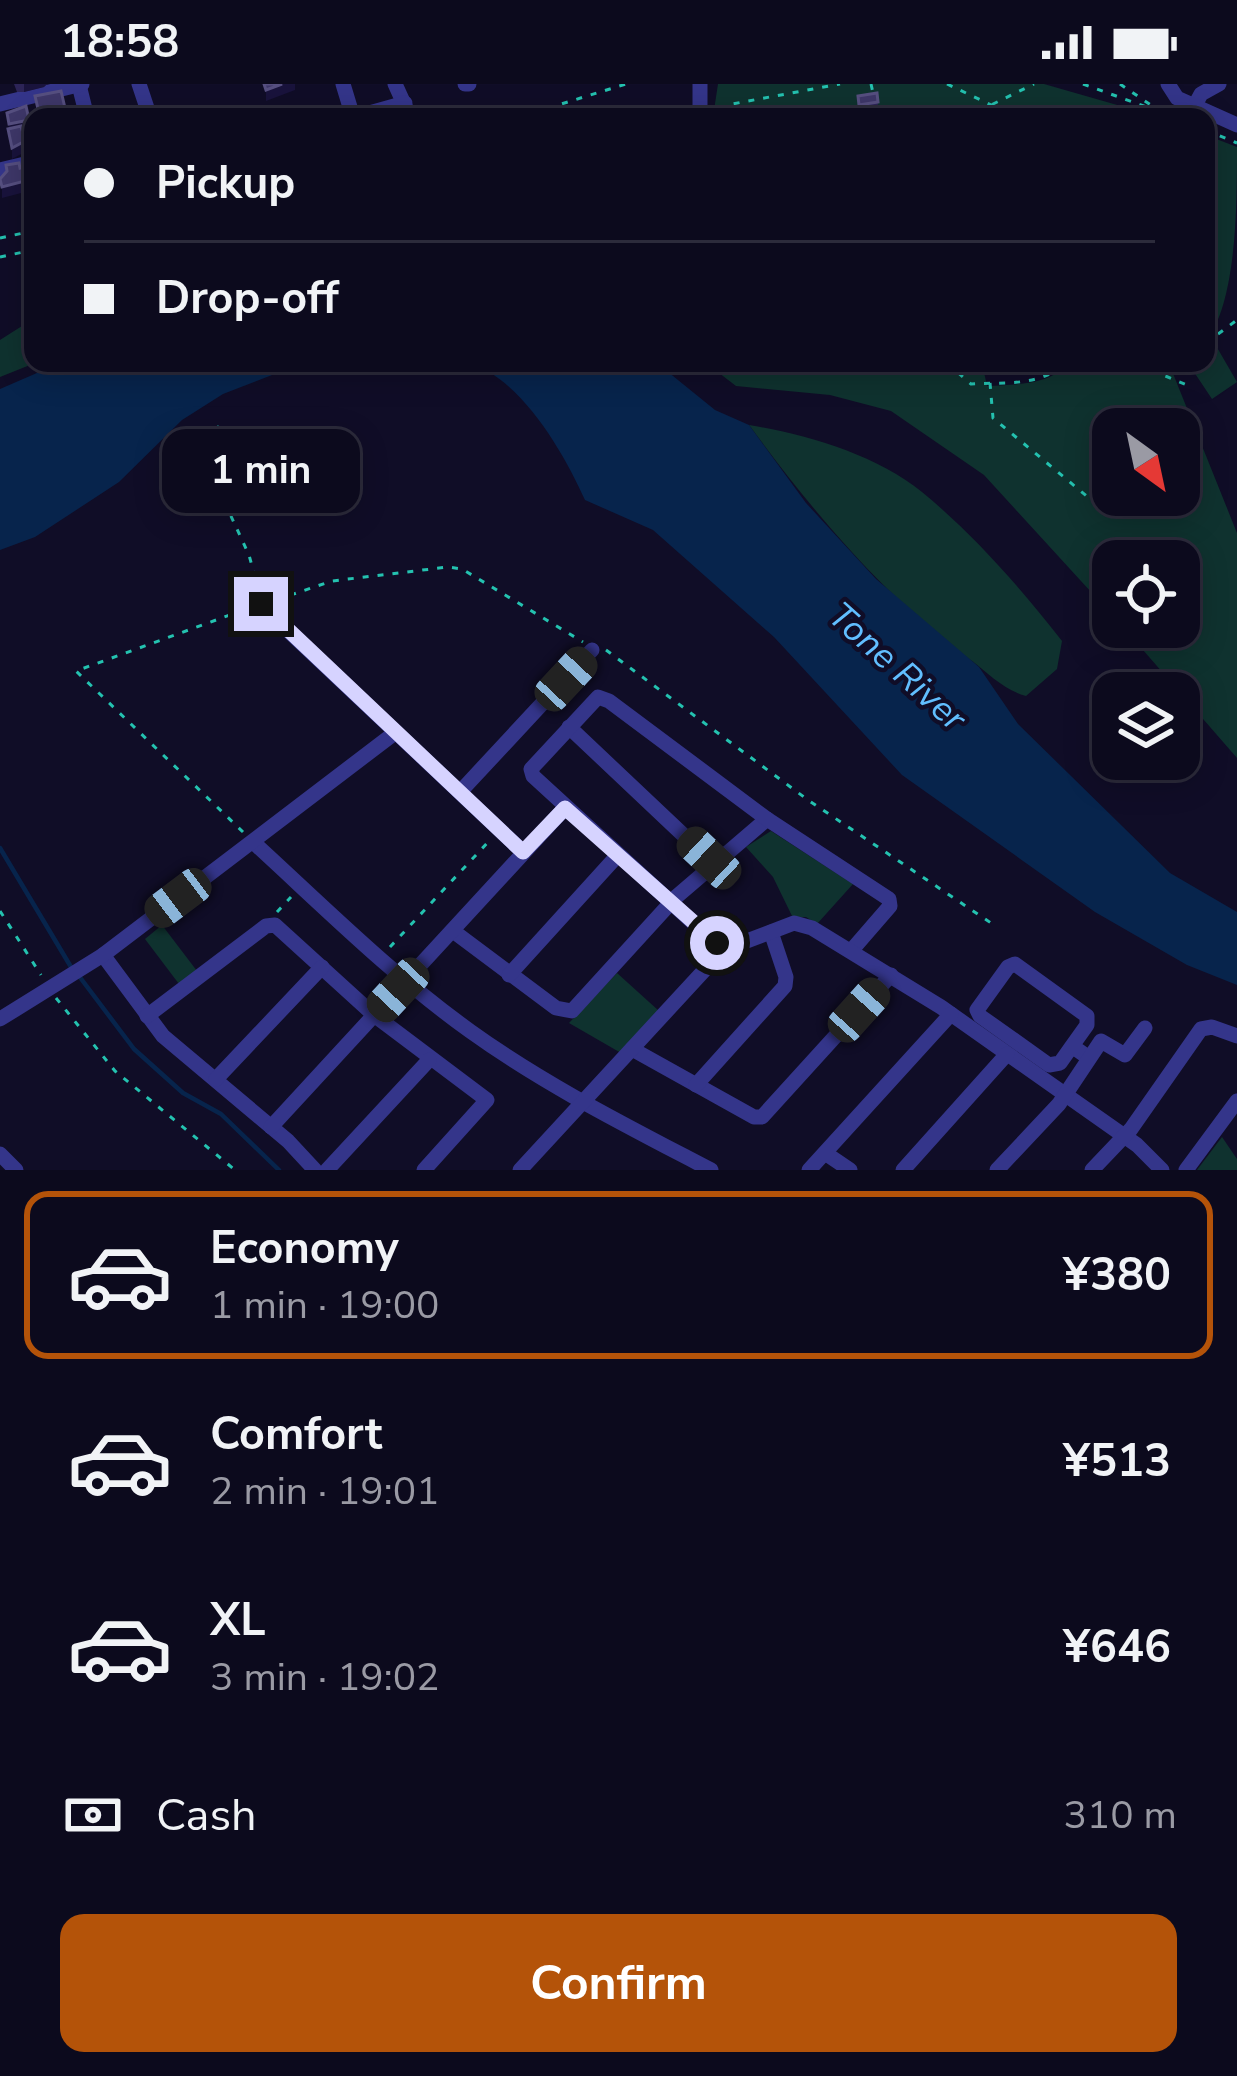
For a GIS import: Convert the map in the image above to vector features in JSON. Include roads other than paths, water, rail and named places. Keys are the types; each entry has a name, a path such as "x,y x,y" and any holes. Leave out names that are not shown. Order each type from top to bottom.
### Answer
{"street":[{"path":"0,104 81,84"},
{"path":"1168,84 1177,98 1194,107 1201,94 1219,84"},
{"path":"261,604 523,852"},
{"path":"460,792 592,650"},
{"path":"723,950 533,776 531,769 595,699 605,698 766,819 889,899 890,906 851,951"},
{"path":"568,727 714,864"},
{"path":"0,1019 96,959 396,732"},
{"path":"271,1127 565,808"},
{"path":"453,931 556,1008 572,1011 670,904 766,819"},
{"path":"253,842 406,981 467,1029 582,1102 711,1170"},
{"path":"509,975 617,856"},
{"path":"520,1170 723,950 794,923 851,951 951,1014 1124,1136 1162,1170"},
{"path":"146,1016 271,924 279,927 374,1015 487,1100 424,1170"},
{"path":"696,1085 785,986 771,932"},
{"path":"96,959 169,1043 216,1079 315,1170"},
{"path":"1016,964 1087,1016 1087,1025 1072,1046 1060,1063 1049,1065 980,1016 977,1010 1008,967 1016,964"},
{"path":"216,1079 322,967"},
{"path":"632,1049 761,1117 891,975"},
{"path":"809,1170 951,1014"},
{"path":"1093,1170 1124,1136 1201,1029 1212,1027 1237,1036"},
{"path":"997,1170 1065,1094 1102,1040 1125,1055 1145,1028"},
{"path":"1072,1046 1093,1052"},
{"path":"903,1170 1007,1054"},
{"path":"327,1170 429,1060"},
{"path":"1186,1170 1237,1101"},
{"path":"825,1153 850,1170"},
{"path":"0,1154 16,1170"}],"water":[{"path":"39,372 280,372 223,394 182,420 119,482 35,537 0,550 0,389"},
{"name":"Tone River","path":"489,372 668,372 715,410 749,425 806,503 876,579 979,667 1018,724 1170,873 1237,912 1237,985 1187,965 1095,912 902,775 774,637 653,530 585,500 553,440 507,385"}],"waterway":[{"path":"0,848 71,967"},
{"path":"79,976 134,1049 183,1093 221,1114 279,1170"}]}
